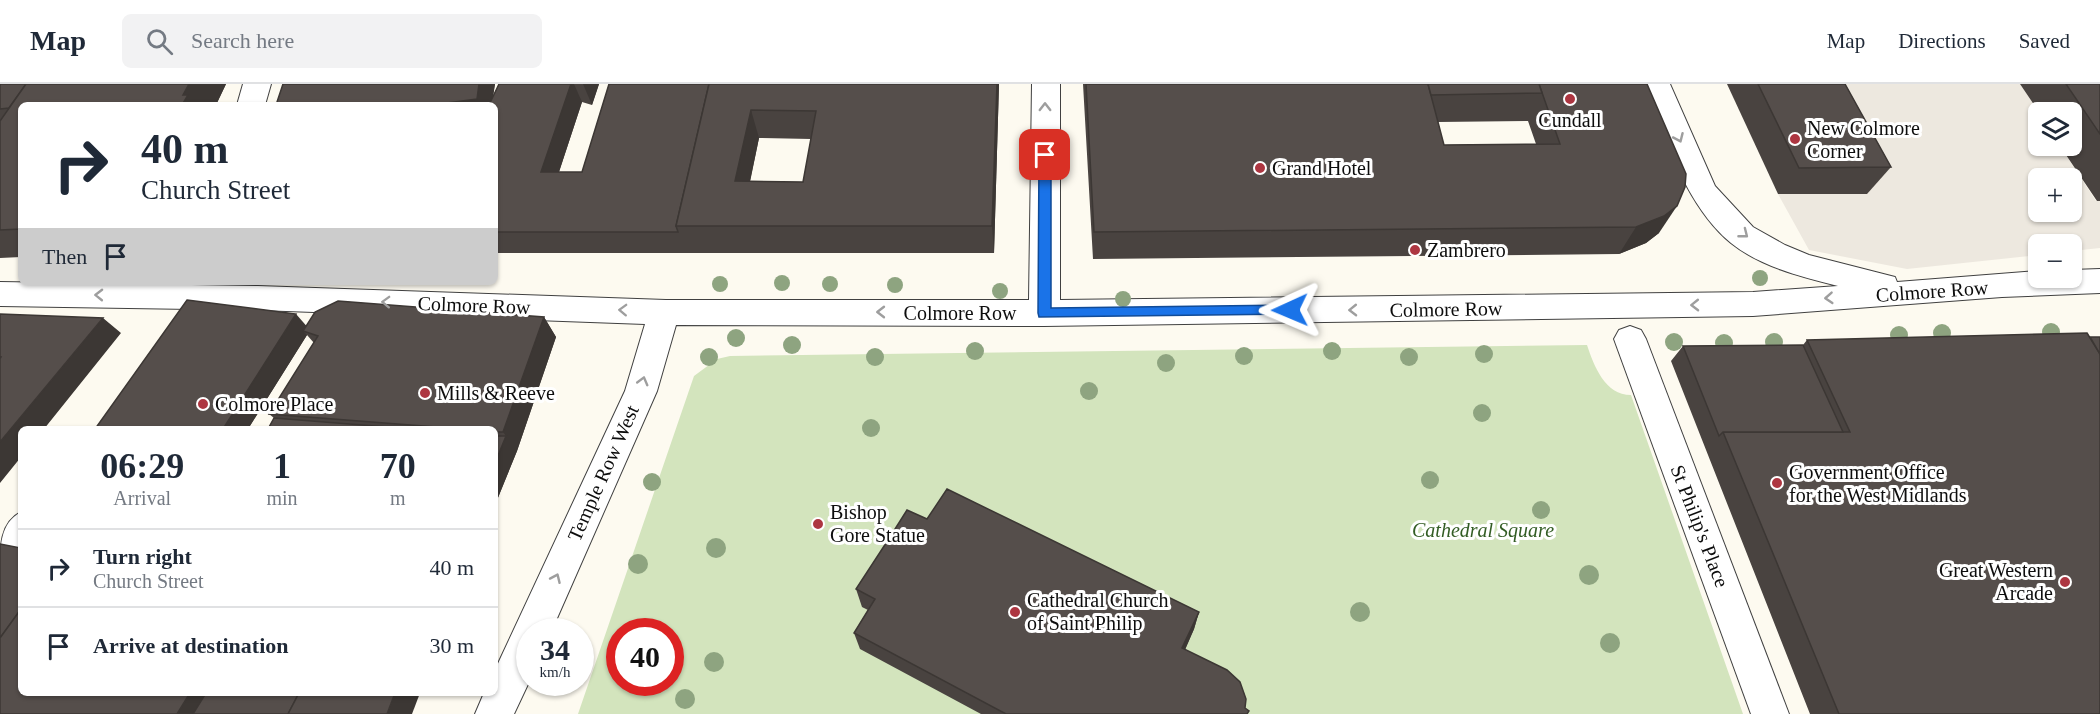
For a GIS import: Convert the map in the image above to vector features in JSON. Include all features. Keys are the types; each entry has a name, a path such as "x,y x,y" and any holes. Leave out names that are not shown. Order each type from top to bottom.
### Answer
{"street":[{"path":"252,102 257,84"},
{"path":"1044,313 1046,84"},
{"path":"1656,84 1703,192 1742,235 1774,253 1803,265 1909,292"},
{"name":"Colmore Row","path":"0,294 193,289 666,312 1044,313 1753,304 2100,280"},
{"path":"170,327 193,289"},
{"name":"Temple Row West","path":"538,618 641,391 657,332 666,312"},
{"name":"St Philip's Place","path":"1630,339 1770,714"},
{"path":"0,556 18,532"},
{"path":"494,714 516,667"}],"green space":[{"name":"Cathedral Square","path":"1587,345 1597,370 1607,385 1622,394 1631,395 1743,714 578,714 584,696 594,696 594,667 606,632 606,696 684,696 684,618 611,618 694,376 717,359 730,356"}],"shaded area":[{"path":"1809,84 2020,84 2032,102 2028,102 2028,156 2067,156 2074,168 2028,168 2028,222 2082,222 2082,180 2096,201 2100,201 2100,248 2082,250 2082,234 2028,234 2028,256 1907,269 1809,250 1778,194 1867,194"}],"building":[{"path":"0,84 26,84 9,108 0,109"},
{"path":"26,84 189,84 183,95 188,95 184,102 18,102 18,229 0,230 0,121"},
{"path":"283,84 479,84 477,99 454,102 277,102"},
{"path":"499,84 571,84 541,172 582,172 609,84 709,84 676,226 678,232 498,232 498,102 490,102"},
{"path":"709,84 997,84 992,226 676,226","holes":["751,110 816,111 803,182 735,181"]},
{"name":"Grand Hotel","path":"1086,84 1428,84 1444,145 1560,144 1539,84 1647,84 1686,174 1685,187 1677,206 1664,216 1636,227 1094,232"},
{"path":"1428,84 1539,84 1542,93 1431,95"},
{"path":"1758,84 1845,84 1891,167 1799,168"},
{"path":"2066,84 2100,84 2100,134 2082,108 2082,102 2078,102"},
{"path":"187,300 296,314 225,426 97,426"},
{"name":"Mills & Reeve","path":"338,301 544,317 503,432 498,432 498,426 423,426 269,414 318,336 303,331 315,312"},
{"path":"0,314 103,318 0,442 1,357"},
{"path":"2087,333 2100,354 2100,714 1839,714 1723,432 1850,432 1807,340"},
{"path":"2090,337 2100,337 2100,354"},
{"path":"1803,345 1843,432 1723,432 1719,436 1683,346"},
{"path":"274,418 374,426 270,426"},
{"path":"498,436 506,436 498,456"},
{"name":"Cathedral Church of Saint Philip","path":"947,489 1199,612 1182,648 1227,670 1240,682 1246,699 1245,708 1249,711 1247,714 1006,714 854,633 875,599 856,589 907,510 927,519"},
{"path":"0,544 18,547 18,613 0,638"},
{"path":"18,613 18,696 188,696 177,714 0,714 0,638"},
{"path":"204,696 297,696 288,714 193,714"},
{"path":"297,696 394,696 387,714 288,714"}],"place":[{"name":"Cundall","path":"1570,99"},
{"name":"New Colmore Corner","path":"1795,139"},
{"name":"Grand Hotel","path":"1260,168"},
{"name":"Zambrero","path":"1415,250"},
{"name":"Mills & Reeve","path":"425,393"},
{"name":"Colmore Place","path":"203,404"},
{"name":"Government Office for the West Midlands","path":"1777,483"},
{"name":"Bishop Gore Statue","path":"818,524"},
{"name":"Great Western Arcade","path":"2065,582"},
{"name":"Cathedral Church of Saint Philip","path":"1015,612"}],"route":[{"path":"1045,155 1044,313 1290,310"}]}
